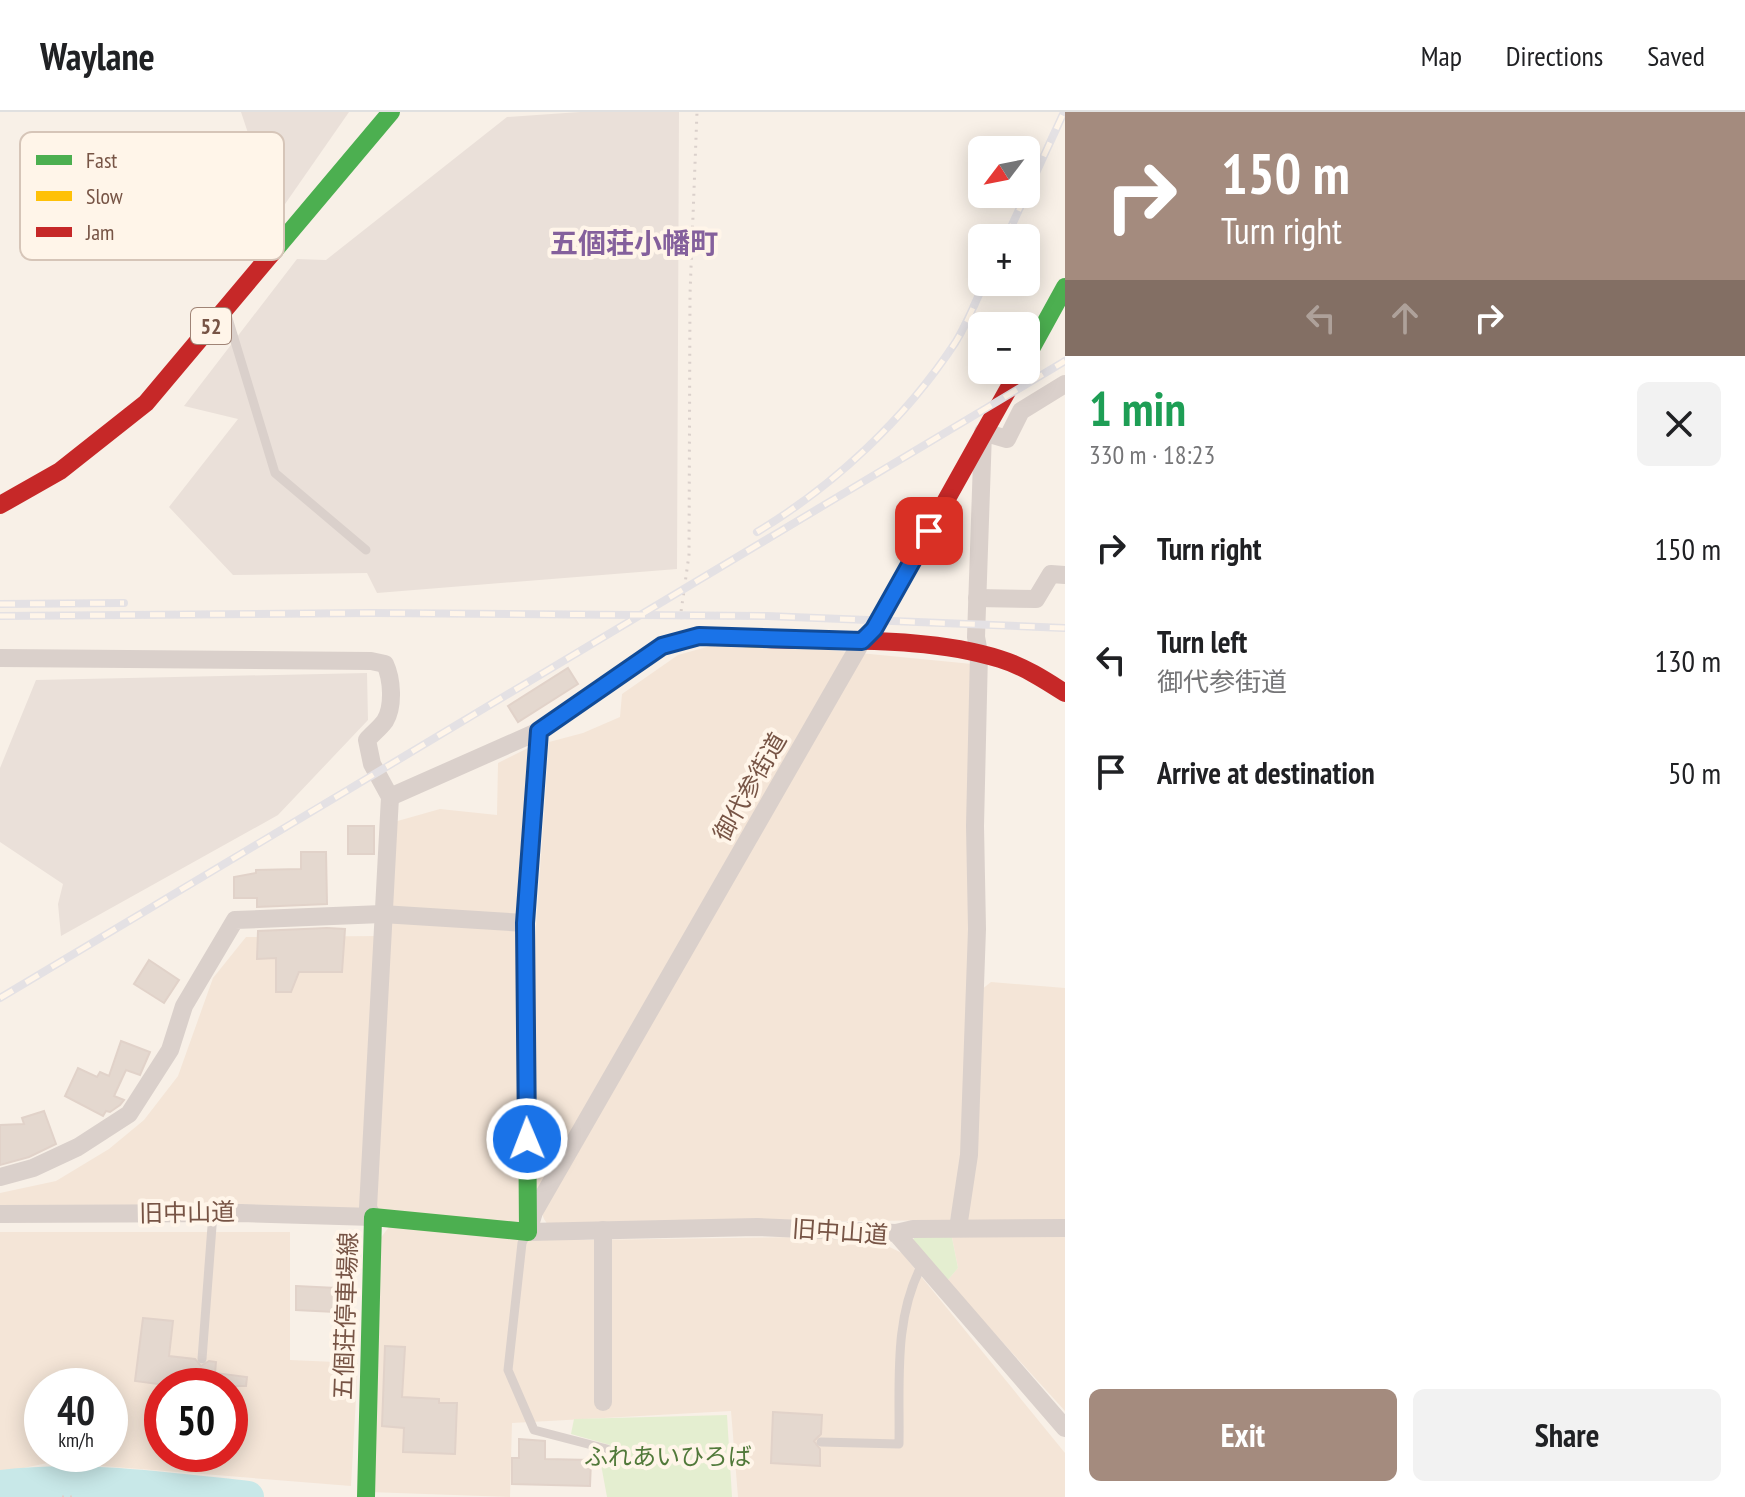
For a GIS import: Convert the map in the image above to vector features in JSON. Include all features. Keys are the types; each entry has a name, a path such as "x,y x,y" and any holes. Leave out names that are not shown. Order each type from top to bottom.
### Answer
{"main road":[{"name":"52","path":"284,238 391,112"},
{"name":"52","path":"0,505 60,471 146,403 266,260"},
{"path":"1040,333 1065,287"},
{"name":"御代参街道","path":"862,641 874,629 1011,384"},
{"path":"528,1232 525,923 539,731 662,646 699,636 928,645 979,653 1039,676 1065,693"},
{"name":"五個荘停車場線","path":"365,1491 373,1217 528,1232"}],"street":[{"path":"958,1228 969,1155 977,929 977,598 983,432 1007,439 1021,411 1065,384"},
{"path":"977,598 1036,599 1051,574 1065,575"},
{"name":"御代参街道","path":"528,1232 534,1212 862,641"},
{"path":"0,658 385,664 390,675 390,705 385,721 367,740 367,750 390,797 368,1208 373,1217"},
{"path":"390,797 539,731"},
{"path":"0,1177 33,1168 78,1147 129,1114 170,1050 184,1006 235,920 382,914 525,923"},
{"name":"旧中山道","path":"0,1214 213,1213 373,1217"},
{"name":"旧中山道","path":"528,1232 757,1227 896,1233 1065,1428"},
{"path":"896,1233 913,1229 1065,1228"},
{"path":"603,1230 603,1402"}],"lane":[{"path":"225,308 275,473 366,550"},
{"path":"202,1359 213,1213"},
{"path":"528,1232 522,1243 508,1370 534,1430 607,1449"},
{"path":"821,1442 899,1444 902,1324 911,1285 923,1263"}],"path":[{"path":"677,642 689,555 690,294 697,112"},
{"path":"62,1497 72,1497"}],"shaded area":[{"path":"241,112 349,112 284,205 284,132 248,132"},
{"path":"580,112 679,112 677,569 377,593 367,573 233,575 169,507 238,419 184,406 297,259 326,260 507,117"},
{"path":"710,646 829,650 972,664 973,931 964,1150 950,1220 548,1225 544,1219 533,1190 529,1025 549,742 583,733 620,717 622,694 678,655"},
{"path":"367,673 368,720 278,815 61,936 58,904 63,884 0,842 0,768 36,680"},
{"path":"530,747 520,916 386,910 394,822 440,809 497,815 498,763"},
{"path":"388,918 522,928 522,1225 373,1209"},
{"path":"378,936 363,1208 0,1208 0,1193 56,1181 109,1149 144,1120 178,1076 213,978 246,937"},
{"path":"991,982 1065,988 1065,1223 966,1223 981,990"},
{"path":"389,1227 587,1240 804,1237 881,1243 902,1253 1065,1453 1065,1497 738,1497 731,1411 512,1423 510,1497 369,1492 379,1240"},
{"path":"0,1232 290,1232 290,1360 358,1363 351,1486 177,1472 248,1472 248,1368 144,1368 144,1469 128,1468 128,1368 24,1368 24,1468 0,1473"},
{"path":"951,1233 1065,1235 1065,1411 947,1281 958,1268"}],"green space":[{"path":"917,1233 951,1233 958,1268 947,1281 913,1240"},
{"name":"ふれあいひろば","path":"727,1415 732,1497 607,1497 600,1459 610,1445 571,1434 574,1419"}],"building":[{"path":"568,668 578,684 518,722 508,706"},
{"path":"348,826 374,826 374,854 348,854"},
{"path":"301,852 326,852 327,904 257,907 257,898 234,898 234,877 256,873 256,870 301,869"},
{"path":"345,929 342,972 299,972 291,992 276,992 276,958 257,959 258,931"},
{"path":"149,960 179,980 164,1003 134,984"},
{"path":"121,1041 150,1052 140,1075 126,1070 114,1096 124,1100 120,1105 110,1112 106,1111 103,1116 65,1096 78,1068 97,1077 100,1072 109,1076"},
{"path":"44,1111 56,1144 29,1157 0,1165 0,1125 24,1124 22,1118"},
{"path":"296,1286 336,1288 335,1312 296,1310"},
{"path":"143,1318 173,1321 169,1356 195,1359 201,1366 209,1361 216,1362 215,1368 144,1368 144,1382 135,1381"},
{"path":"385,1346 405,1347 402,1397 457,1403 455,1454 403,1452 404,1428 382,1426"},
{"path":"773,1412 822,1415 821,1434 814,1441 820,1449 820,1466 771,1463"},
{"path":"519,1439 545,1441 545,1459 591,1460 590,1486 512,1484 512,1458 519,1458"}],"waterway":[{"path":"0,1486 93,1483 248,1497"}],"railway":[{"path":"1012,224 1064,112"},
{"path":"757,532 841,472 891,424 955,343 979,296"},
{"path":"0,998 1065,361"},
{"path":"0,604 124,603"},
{"path":"0,616 372,613 767,616 1065,628"}],"traffic: fast":[{"path":"284,239 391,112"},
{"path":"1040,333 1065,287"},
{"path":"366,1497 373,1217 528,1232 527,1095"}],"traffic: slow":[{"path":"527,1095 525,923 539,731 662,646 699,636 767,639"}],"traffic: jam":[{"path":"0,505 60,471 146,403 266,260"},
{"path":"862,641 874,629 1011,384"},
{"path":"767,639 914,643 972,652 1017,665 1065,693"}],"district":[{"name":"五個荘小幡町","path":"634,243"}],"route":[{"path":"527,1139 525,923 539,731 662,646 699,636 862,641 874,629 929,531"}]}
